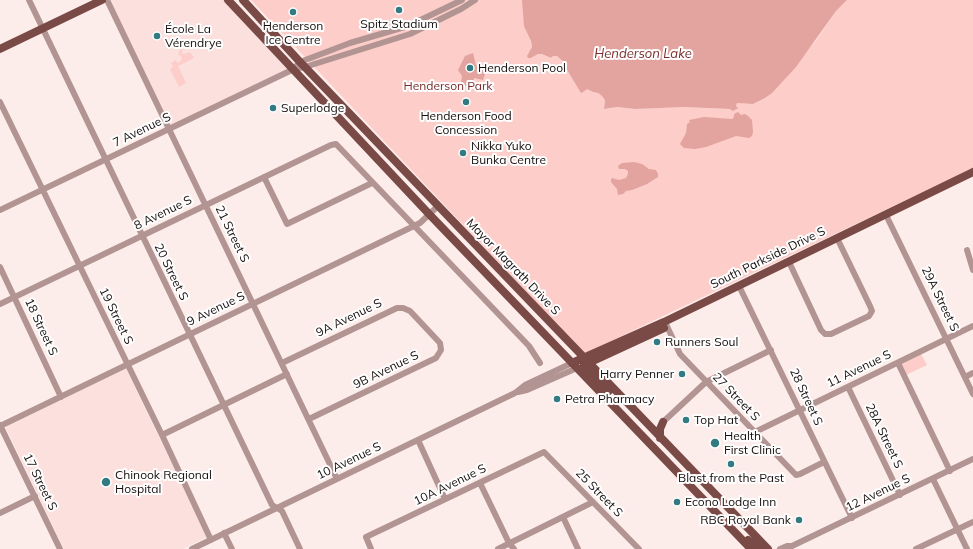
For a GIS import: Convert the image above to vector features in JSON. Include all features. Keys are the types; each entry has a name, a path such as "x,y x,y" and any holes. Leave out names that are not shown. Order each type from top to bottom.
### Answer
{"main road":[{"path":"0,49 102,0"},
{"name":"Mayor Magrath Drive S","path":"228,0 516,305 635,411 768,549"},
{"name":"Mayor Magrath Drive S","path":"242,0 438,206 706,502 751,549"},
{"name":"South Parkside Drive S","path":"887,217 973,172"},
{"name":"South Parkside Drive S","path":"580,363 665,324 887,217 973,179"},
{"path":"649,426 657,426 663,422"},
{"path":"660,438 660,429 663,422"},
{"path":"706,502 720,512 758,549"}],"street":[{"name":"20 Street S","path":"29,0 272,505 282,511 300,549"},
{"name":"21 Street S","path":"107,0 254,303 337,479"},
{"path":"303,64 350,43 408,26 462,0"},
{"path":"303,64 410,34 461,9 475,0"},
{"name":"7 Avenue S","path":"0,210 303,64"},
{"name":"19 Street S","path":"0,102 162,435 211,540"},
{"name":"8 Avenue S","path":"0,304 330,145 336,144 372,183"},
{"path":"264,177 287,224 372,183 529,346 540,363"},
{"name":"9 Avenue S","path":"0,425 61,397 420,223 438,206"},
{"name":"29A Street S","path":"887,217 973,394"},
{"path":"790,264 825,334 831,334 869,316 872,311 870,306 838,240"},
{"path":"967,250 972,266"},
{"name":"18 Street S","path":"0,267 61,397"},
{"name":"28 Street S","path":"740,288 852,518"},
{"name":"9A Avenue S","path":"282,363 395,309 403,308 410,311 423,325"},
{"name":"27 Street S","path":"665,324 680,354 796,475 824,462"},
{"name":"9B Avenue S","path":"308,419 437,357 441,350 440,344 423,325"},
{"name":"11 Avenue S","path":"755,432 973,326"},
{"path":"663,422 706,382 771,350"},
{"path":"898,362 950,470"},
{"name":"10 Avenue S","path":"192,549 516,392 525,385 580,363"},
{"path":"965,377 973,373"},
{"path":"162,435 287,374"},
{"name":"28A Street S","path":"848,386 900,494"},
{"name":"17 Street S","path":"0,425 60,549"},
{"path":"418,440 445,500"},
{"name":"10A Avenue S","path":"371,549 366,537 544,452"},
{"name":"25 Street S","path":"544,452 639,549"},
{"name":"12 Avenue S","path":"780,549 788,546 791,548 973,459"},
{"path":"933,479 967,549"},
{"path":"480,483 509,546 514,549"},
{"path":"0,513 35,496"},
{"path":"498,549 509,546 593,502"},
{"path":"563,517 578,549"},
{"path":"916,549 973,522"},
{"path":"224,533 232,549"}],"shaded area":[{"path":"107,0 228,0 294,69 169,129"},
{"name":"Chinook Regional Hospital","path":"126,369 207,537 183,549 64,549 5,426"}],"green space":[{"name":"Henderson Park","path":"251,0 522,0 532,47 528,54 531,58 538,54 551,58 553,56 557,56 566,64 585,90 587,89 602,96 605,100 604,108 607,109 618,107 635,109 684,107 730,109 736,106 737,103 753,104 765,98 782,82 817,39 836,11 847,0 973,0 973,168 588,352 583,352"},
{"path":"181,49 183,50 181,53 184,54 190,52 194,58 178,66 186,83 179,87 170,69 173,67 171,63 176,60 177,63 182,60 181,56 178,55"},
{"path":"920,352 927,365 904,376 898,363"}],"water":[{"name":"Henderson Lake","path":"522,0 847,0 836,11 796,67 772,93 753,104 737,103 736,106 738,108 733,111 730,109 684,107 635,109 618,107 604,109 605,100 602,96 587,89 581,93 566,68 566,64 557,56 553,56 551,58 538,54 528,58 527,56 532,47 531,41 524,26"},
{"name":"Henderson Pool","path":"473,53 476,65 486,71 483,80 474,78 473,84 467,86 463,85 461,82 462,76 458,70 465,56"},
{"path":"738,112 741,115 745,114 752,120 753,132 752,136 749,138 736,136 706,147 695,149 684,148 680,144 686,133 687,124 690,122 689,120 704,117 732,119 734,114"},
{"path":"634,162 642,164 649,169 656,170 658,177 647,184 618,195 617,189 611,180 612,178 619,180 626,178 628,171 625,169 619,169 618,166 622,163"}],"place":[{"name":"Spitz Stadium","path":"399,10"},
{"name":"Henderson Ice Centre","path":"293,12"},
{"name":"École La Vérendrye","path":"157,36"},
{"name":"Henderson Pool","path":"470,68"},
{"name":"Henderson Food Concession","path":"466,102"},
{"name":"Superlodge","path":"273,108"},
{"name":"Nikka Yuko Bunka Centre","path":"463,153"},
{"name":"Runners Soul","path":"657,342"},
{"name":"Harry Penner","path":"682,374"},
{"name":"Petra Pharmacy","path":"557,399"},
{"name":"Top Hat","path":"686,420"},
{"name":"Health First Clinic","path":"715,443"},
{"name":"Blast from the Past","path":"731,464"},
{"name":"Chinook Regional Hospital","path":"106,482"},
{"name":"Econo Lodge Inn","path":"677,502"},
{"name":"RBC Royal Bank","path":"799,520"}]}
